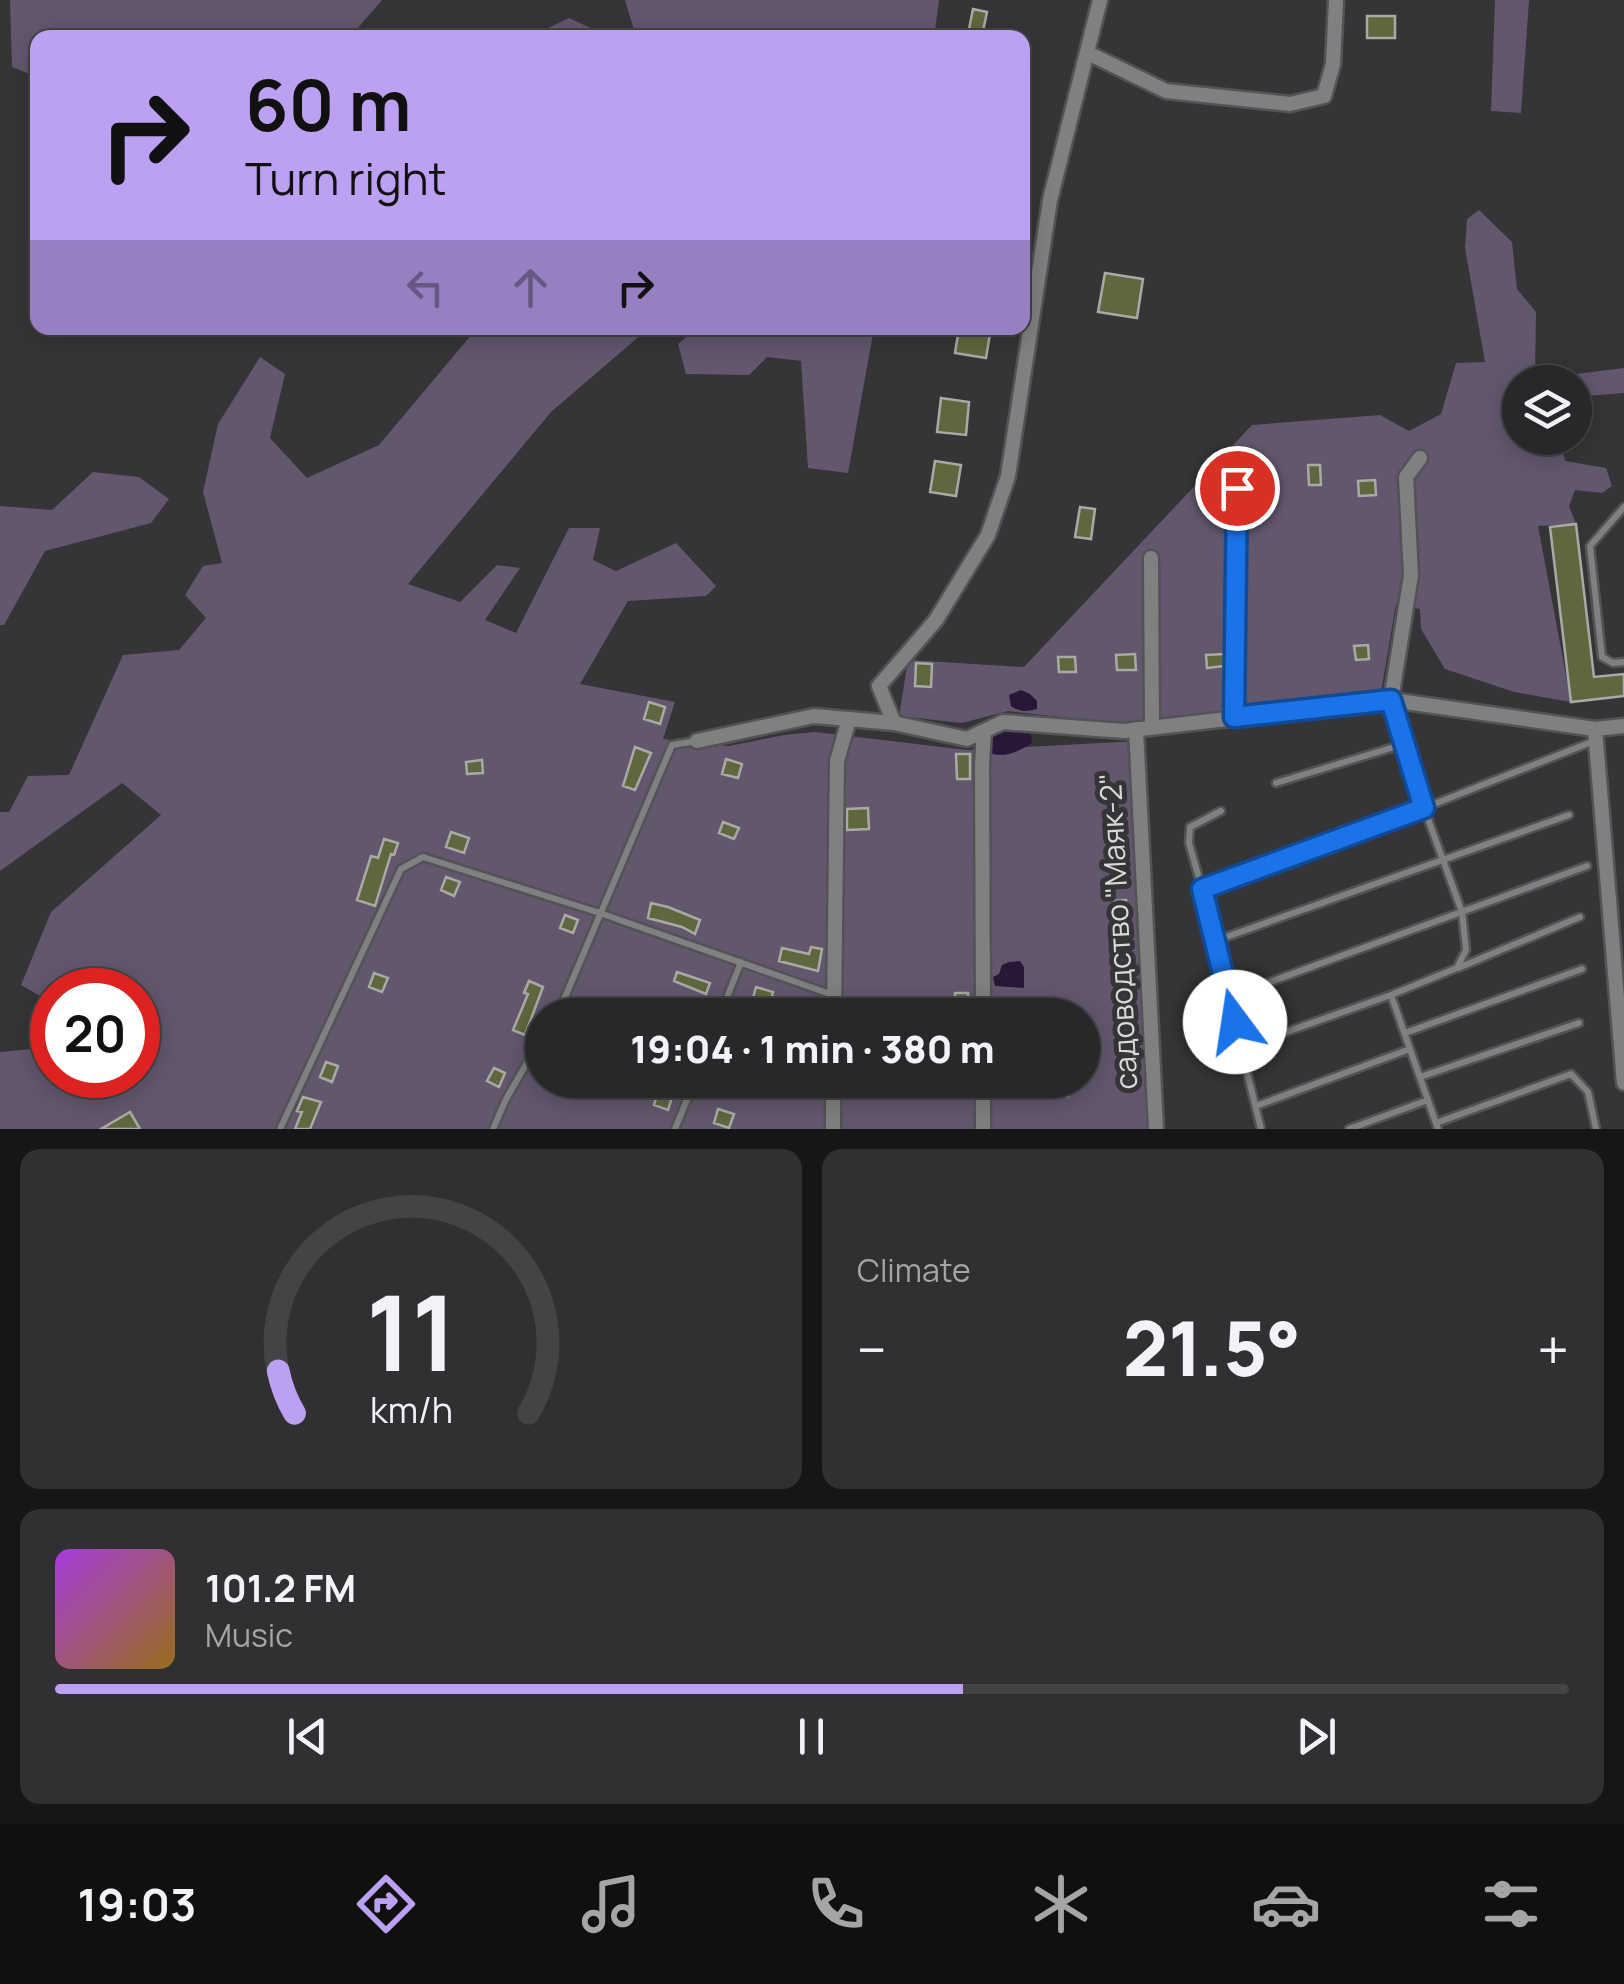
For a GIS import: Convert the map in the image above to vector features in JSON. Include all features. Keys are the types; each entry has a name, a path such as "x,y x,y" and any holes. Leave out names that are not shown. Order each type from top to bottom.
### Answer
{"street":[{"path":"1030,331 1050,200 1100,0"},
{"path":"1088,53 1166,91 1290,104 1324,96 1333,64 1336,0"},
{"path":"894,723 879,686 936,620 988,535 1008,476 1029,335"},
{"path":"1391,700 1411,575 1406,477 1420,458"},
{"path":"1234,717 1237,488"},
{"name":"садоводство \"Маяк-2\"","path":"1151,558 1144,728 1156,1129"},
{"path":"697,741 814,716 894,723 967,739 1003,722 1124,731 1391,700 1596,735 1624,726"},
{"path":"834,995 836,761 849,719"},
{"path":"982,998 984,731"},
{"path":"1596,735 1617,919 1624,1083"},
{"path":"833,1129 834,1098"},
{"path":"983,1098 983,1129"}],"lane":[{"path":"1624,507 1590,546 1602,657 1613,663 1624,662"},
{"path":"1391,700 1424,808 1462,912 1466,950 1457,968"},
{"path":"1202,889 1424,808 1596,735"},
{"path":"563,998 672,744 697,741"},
{"path":"1276,783 1404,744"},
{"path":"1221,811 1190,827 1189,843 1261,1129"},
{"path":"1215,941 1570,815"},
{"path":"280,1129 402,869 423,857 600,913 834,995"},
{"path":"1229,997 1587,866"},
{"path":"1242,1048 1391,995 1580,917"},
{"path":"726,998 740,962"},
{"path":"1405,1034 1582,969"},
{"path":"1391,995 1437,1126 1572,1074 1588,1092 1596,1129"},
{"path":"1420,1077 1579,1023"},
{"path":"1256,1106 1410,1049"},
{"path":"493,1129 525,1066"},
{"path":"674,1129 687,1098"},
{"path":"1349,1129 1428,1100"}],"shaded area":[{"path":"10,0 382,0 356,30 30,30 30,74 12,67"},
{"path":"625,0 939,0 935,30 634,30"},
{"path":"1495,0 1529,0 1521,113 1491,111"},
{"path":"569,18 595,30 544,30"},
{"path":"1479,210 1512,242 1517,289 1536,312 1535,365 1502,365 1502,455 1564,455 1565,461 1606,468 1612,486 1602,493 1575,490 1569,506 1576,524 1538,526 1571,702 1514,692 1445,669 1421,629 1420,609 1396,604 1381,692 1120,724 1008,711 962,723 899,716 908,660 1024,667 1252,425 1380,415 1409,431 1441,414 1456,363 1485,362 1465,248 1467,219"},
{"path":"471,335 641,335 551,412 408,584 460,602 497,565 520,568 485,620 516,633 569,528 600,528 593,560 616,571 676,543 716,586 706,596 628,601 580,684 675,702 663,739 729,746 815,732 967,750 1139,741 1154,1129 0,1129 0,1052 30,1049 30,1098 160,1098 160,968 30,968 30,990 21,985 51,912 161,815 122,783 0,871 0,812 9,812 28,776 69,775 123,655 179,650 206,618 185,595 203,566 222,563 203,492 218,424 260,357 285,374 270,438 307,478 379,445"},
{"path":"689,335 873,335 848,473 808,468 801,361 767,357 749,375 686,374 678,344"},
{"path":"1624,368 1624,393 1592,396 1592,372"},
{"path":"93,472 139,477 169,499 151,523 45,551 4,625 0,625 0,506 52,510"},
{"path":"1021,690 1037,701 1037,709 1023,711 1011,706 1009,695"},
{"path":"1018,731 1031,734 1032,743 1005,755 987,752 988,738"},
{"path":"1020,961 1024,967 1024,988 995,986 993,977 1002,965"}],"building":[{"path":"973,9 987,12 983,30 969,30"},
{"path":"1367,16 1395,16 1395,38 1367,38"},
{"path":"1105,273 1143,279 1137,318 1098,312"},
{"path":"958,335 990,335 986,358 955,353"},
{"path":"941,398 969,402 966,435 937,432"},
{"path":"935,461 961,465 956,496 930,492"},
{"path":"1308,465 1320,465 1321,485 1309,485"},
{"path":"1273,471 1277,487 1260,491 1256,475"},
{"path":"1375,480 1376,495 1359,496 1358,481"},
{"path":"1080,507 1095,509 1091,539 1075,537"},
{"path":"1576,524 1594,677 1624,674 1624,696 1571,702 1550,527"},
{"path":"1368,645 1369,659 1356,660 1354,646"},
{"path":"1135,654 1136,670 1117,670 1116,655"},
{"path":"1224,654 1224,666 1207,668 1206,655"},
{"path":"1058,657 1075,657 1076,672 1059,672"},
{"path":"916,663 932,664 931,687 915,686"},
{"path":"649,702 665,707 660,724 644,719"},
{"path":"635,747 651,753 635,790 623,786"},
{"path":"956,754 970,754 970,779 957,779"},
{"path":"726,759 742,764 738,778 722,774"},
{"path":"482,760 483,773 467,774 466,762"},
{"path":"868,808 869,829 847,830 847,809"},
{"path":"723,822 739,828 734,839 719,833"},
{"path":"451,832 469,838 464,853 446,847"},
{"path":"384,839 398,843 375,906 357,900 371,856 378,858"},
{"path":"1123,855 1124,869 1106,870 1106,856"},
{"path":"446,877 460,882 454,896 441,890"},
{"path":"1126,900 1131,940 1118,941 1114,901"},
{"path":"651,903 700,920 695,934 648,918"},
{"path":"565,915 578,920 573,933 560,928"},
{"path":"811,947 822,949 818,971 779,961 782,948 809,954"},
{"path":"677,972 710,983 706,994 674,981"},
{"path":"374,973 388,978 382,992 369,987"},
{"path":"529,981 543,987 539,998 526,998 528,994 524,993"},
{"path":"756,987 773,992 771,998 753,998"},
{"path":"955,993 968,993 968,998 955,998"},
{"path":"525,1001 525,1035 513,1030"},
{"path":"326,1062 338,1066 332,1082 320,1077"},
{"path":"494,1068 505,1073 499,1087 487,1081"},
{"path":"303,1097 321,1102 310,1129 295,1129 302,1112 297,1111"},
{"path":"656,1098 672,1098 668,1110 654,1105"},
{"path":"718,1109 734,1114 729,1128 714,1123"},
{"path":"130,1112 140,1129 101,1129"}],"route":[{"path":"1235,1022 1202,889 1424,808 1391,700 1234,717 1237,488"}]}
